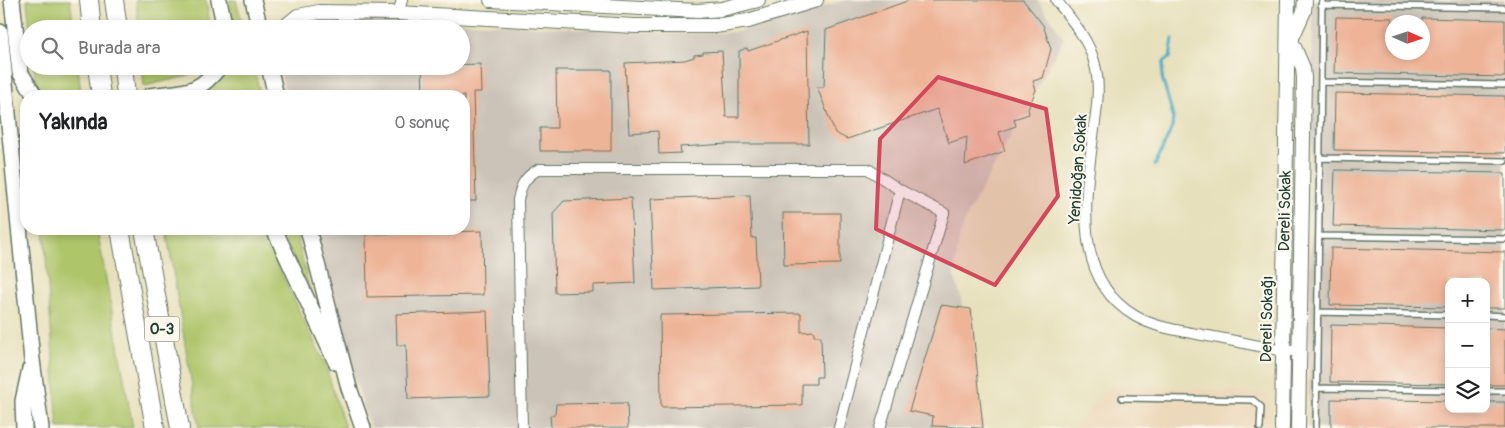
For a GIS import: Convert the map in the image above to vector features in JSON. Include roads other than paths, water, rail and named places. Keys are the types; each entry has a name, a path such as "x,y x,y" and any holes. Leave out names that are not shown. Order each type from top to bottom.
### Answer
{"highway":[{"path":"89,0 91,20"},
{"path":"114,0 117,20"},
{"path":"98,75 100,90"},
{"path":"124,75 125,90"},
{"name":"O-3","path":"121,235 156,428"},
{"name":"O-3","path":"145,235 180,428"}],"main road":[{"path":"12,0 20,72"},
{"path":"219,0 223,20"},
{"path":"253,0 258,20"},
{"path":"0,32 20,227"},
{"path":"22,75 31,90"},
{"path":"193,90 203,86 212,75"},
{"path":"271,75 275,90"},
{"path":"21,235 32,360 41,428"},
{"path":"26,286 28,235"},
{"path":"277,235 317,324 349,388 364,428"},
{"path":"310,235 349,388"},
{"path":"24,428 23,401 32,360"}],"street":[{"path":"491,0 597,4 697,11 722,9 758,0"},
{"path":"293,20 298,16 319,12 400,7 590,24 715,26 748,21 816,0"},
{"name":"Yenidoğan Sokak","path":"1056,0 1078,29 1095,63 1098,84 1088,174 1086,212 1090,259 1098,278 1121,307 1154,325 1283,351 1298,351"},
{"name":"Dereli Sokağı","path":"1282,428 1288,0"},
{"name":"Dereli Sokak","path":"1298,428 1304,78 1301,62 1294,52 1291,40 1304,11 1305,0"},
{"path":"522,428 518,200 520,186 528,176 539,170 868,170 900,190 944,213 880,428"},
{"path":"839,428 900,190"}],"lane":[{"path":"1316,428 1322,3 1505,8"},
{"path":"590,24 597,4"},
{"path":"1321,82 1505,84"},
{"path":"1320,158 1505,161"},
{"path":"1319,236 1505,239"},
{"path":"1318,312 1445,315"},
{"path":"1490,315 1505,316"},
{"path":"1317,388 1445,390"},
{"path":"1490,391 1505,391"},
{"path":"1122,398 1254,400 1260,407 1260,428"}],"waterway":[{"path":"1155,165 1172,128 1173,116 1162,77 1164,61 1170,58 1173,39"}]}
